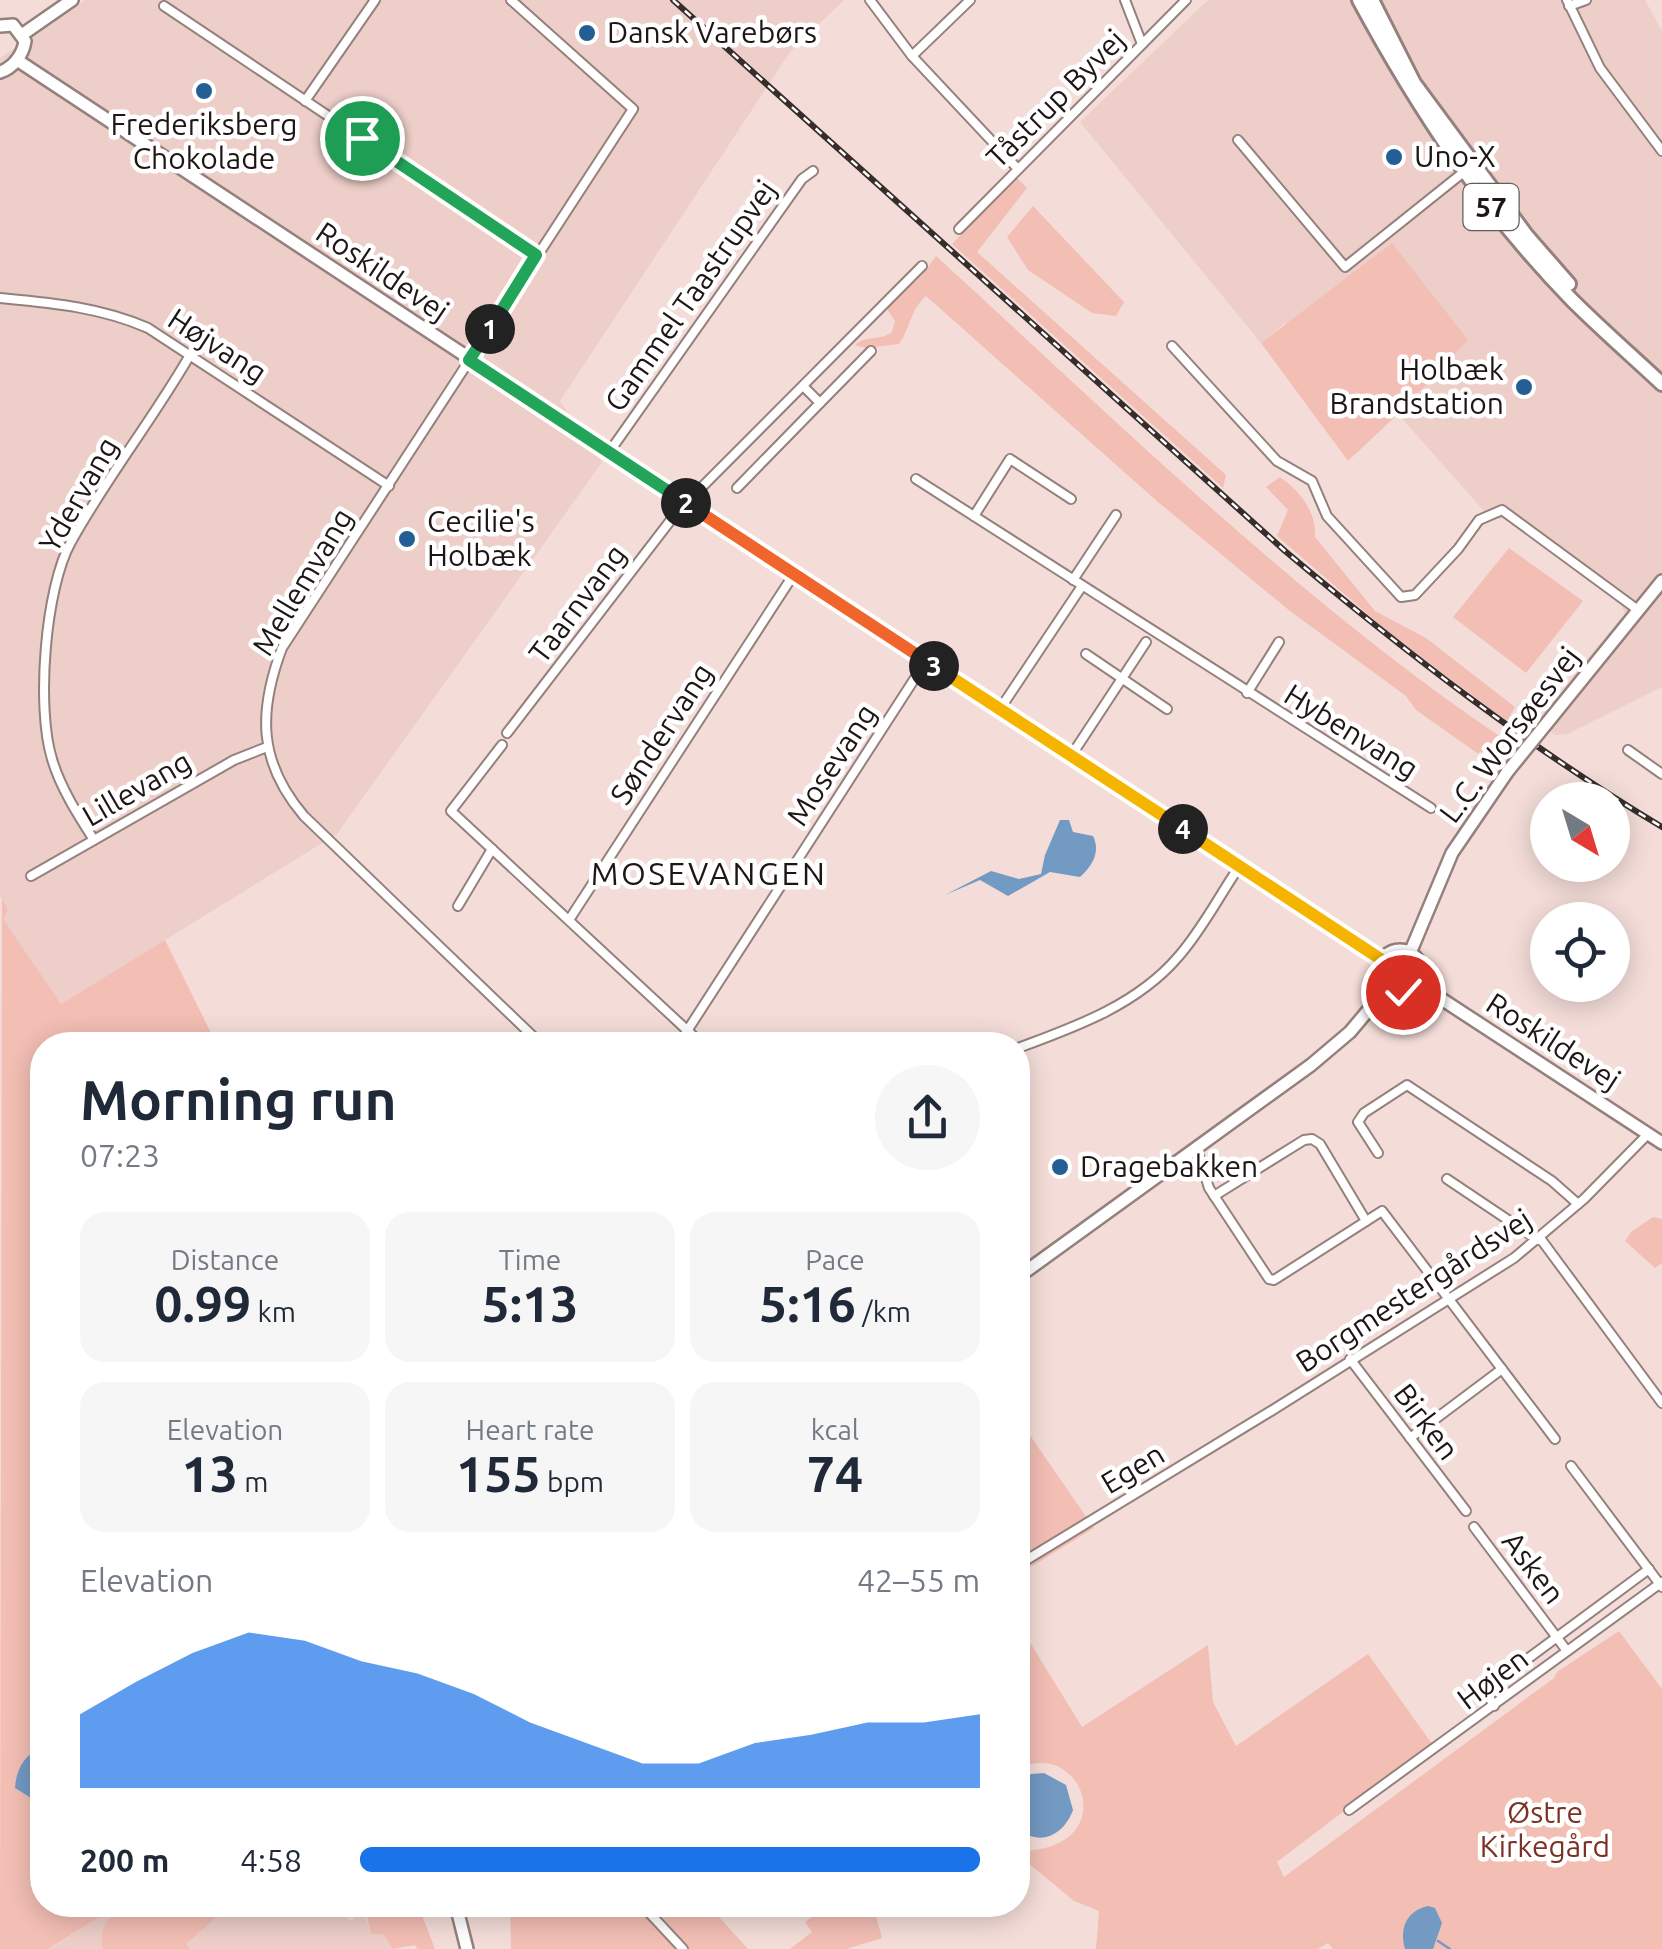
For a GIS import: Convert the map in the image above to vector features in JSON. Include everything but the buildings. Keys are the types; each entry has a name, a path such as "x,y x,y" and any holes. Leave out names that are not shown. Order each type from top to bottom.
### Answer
{"main road":[{"name":"57","path":"1359,0 1406,88 1468,168 1578,295 1662,374"},
{"name":"57","path":"1372,0 1414,83 1519,242 1573,301 1662,384"}],"street":[{"path":"23,34 72,0"},
{"path":"305,100 375,0"},
{"name":"Mellemvang","path":"512,0 633,110 282,648 270,680 266,710 267,747 284,789 304,816 528,1032"},
{"path":"870,0 912,56 1018,169"},
{"path":"912,56 970,0"},
{"path":"1125,0 1142,44"},
{"name":"Tåstrup Byvej","path":"960,230 1186,0"},
{"path":"1586,0 1568,3 1600,68 1662,151"},
{"path":"164,6 536,255"},
{"path":"0,26 13,25 23,34 24,48 17,60 0,72"},
{"name":"Roskildevej","path":"17,60 1382,960"},
{"path":"1238,140 1345,267 1468,168"},
{"name":"Gammel Taastrupvej","path":"610,451 787,199 813,171"},
{"name":"Taarnvang","path":"507,734 686,503 922,266"},
{"name":"Højvang","path":"0,298 85,306 148,328 389,486"},
{"path":"1172,346 1278,461 1310,479 1326,516 1402,597 1415,596 1481,517 1502,510 1638,610"},
{"path":"737,488 872,350"},
{"name":"Ydervang","path":"94,840 61,781 49,748 45,701 52,597 69,545 190,356"},
{"path":"802,386 820,403"},
{"path":"974,516 1010,460 1071,499"},
{"name":"Hybenvang","path":"916,479 1082,586 1149,637 1248,693 1430,808"},
{"path":"1073,580 1116,516"},
{"name":"Søndervang","path":"569,920 794,574"},
{"name":"L.C. Worsøesvej","path":"1410,953 1452,853 1508,771 1662,581"},
{"path":"1000,709 1082,586"},
{"path":"1071,756 1149,637"},
{"name":"Hybenvang","path":"1248,693 1280,642"},
{"path":"1086,654 1167,708"},
{"name":"Mosevang","path":"688,1031 926,661"},
{"path":"502,744 451,810 688,1031"},
{"name":"Lillevang","path":"32,876 234,760 267,747"},
{"path":"1628,750 1662,774"},
{"path":"458,906 492,849"},
{"path":"1030,1043 1089,1021 1156,977 1180,956 1239,867"},
{"path":"1392,952 1410,953 1419,963 1417,983 1403,992 1387,988 1379,974 1382,960 1392,952"},
{"name":"Roskildevej","path":"1417,983 1662,1143"},
{"path":"1030,1268 1330,1050 1387,988"},
{"name":"Borgmestergårdsvej","path":"1378,1153 1358,1122 1364,1112 1407,1085 1552,1181 1578,1204"},
{"name":"Borgmestergårdsvej","path":"1271,1411 1539,1239 1648,1134"},
{"path":"1214,1196 1312,1138 1320,1144 1366,1221"},
{"path":"1197,1150 1214,1196 1263,1275 1272,1280 1382,1211 1555,1439"},
{"path":"1448,1179 1539,1239 1662,1403"},
{"name":"Birken","path":"1350,1360 1466,1511"},
{"path":"1410,1438 1502,1369"},
{"name":"Egen","path":"1030,1558 1271,1411"},
{"path":"1571,1466 1661,1584"},
{"name":"Asken","path":"1474,1528 1567,1651"},
{"path":"1556,1636 1648,1569"},
{"name":"Højen","path":"1349,1810 1661,1584"},
{"name":"Asken","path":"1494,1706 1488,1691 1491,1686 1556,1636"},
{"path":"459,1917 467,1949"},
{"path":"653,1917 683,1949"}],"shaded area":[{"path":"85,0 844,0 790,52 560,401 602,462 337,834 61,1004 2,918 8,910 0,896 0,58"},
{"path":"1208,0 1645,0 1662,31 1662,687 1567,734 1555,735 1537,721 1625,613 1621,603 1505,519 1491,519 1398,414 1468,340 1285,323 1261,343 1080,122"},
{"path":"100,1917 346,1917 351,1921 365,1917 371,1933 383,1934 393,1949 49,1949"}],"green space":[{"path":"1016,177 1027,188 977,252 1226,475 1223,488 952,244"},
{"path":"1033,206 1124,302 1116,316 1092,313 1028,270 1007,237"},
{"path":"1392,243 1468,340 1348,461 1261,343"},
{"path":"936,256 1213,510 1357,631 1508,742 1505,748 1477,753 1416,710 1406,696 1290,611 1158,502 926,296 899,344 866,348 855,345 892,332 895,321 887,309"},
{"path":"1280,477 1305,502 1313,519 1315,537 1375,611 1426,638 1515,707 1507,721 1393,636 1277,536 1288,510 1266,487"},
{"path":"1509,548 1583,601 1526,673 1453,617"},
{"path":"2,899 8,910 3,919 61,1004 165,940 211,1032 30,1032 30,1917 100,1917 48,1949 0,1949"},
{"path":"1653,1217 1662,1219 1662,1263 1655,1268 1625,1241"},
{"path":"1030,1435 1094,1528 1030,1568"},
{"name":"Østre Kirkegård","path":"1619,1631 1662,1689 1662,1949 1333,1949 1328,1943 1318,1949 1096,1949 1099,1911 1074,1901 1030,1865 1030,1850 1054,1845 1073,1832 1082,1815 1082,1797 1074,1780 1060,1767 1041,1763 1030,1766 1030,1642 1082,1727 1208,1645 1213,1702 1236,1746 1368,1654 1432,1744 1277,1862 1284,1877 1557,1672"},
{"path":"111,1917 216,1917 186,1944 189,1949 103,1949 106,1923"},
{"path":"367,1917 423,1917 435,1949 417,1949 415,1945 393,1949 383,1934 371,1934"},
{"path":"510,1917 719,1917 748,1949 511,1949"},
{"path":"812,1917 876,1917 882,1938 847,1949 790,1949 812,1932 805,1922"}],"water":[{"path":"1060,820 1069,820 1073,832 1093,836 1094,858 1080,877 1050,872 1008,896 980,880 945,895 991,871 1019,879 1041,874"},
{"path":"30,1754 30,1797 15,1788 22,1764"},
{"path":"1044,1773 1066,1785 1073,1810 1064,1826 1050,1836 1030,1835 1031,1774"},
{"path":"1428,1906 1435,1908 1442,1923 1433,1949 1405,1949 1406,1922 1414,1912"}],"waterway":[{"path":"1438,1941 1450,1949"}],"railway":[{"path":"673,0 1285,551 1468,696 1563,764 1662,827"}],"place":[{"name":"Dansk Varebørs","path":"587,33"},
{"name":"Frederiksberg Chokolade","path":"204,91"},
{"name":"Uno-X","path":"1394,157"},
{"name":"Holbæk Brandstation","path":"1524,387"},
{"name":"Cecilie's Holbæk","path":"407,539"},
{"name":"Dragebakken","path":"1060,1167"}],"district":[{"name":"MOSEVANGEN","path":"709,874"}],"route":[{"path":"362,138 536,255 469,360 1382,960 1382,982 1387,988 1403,992"}]}
